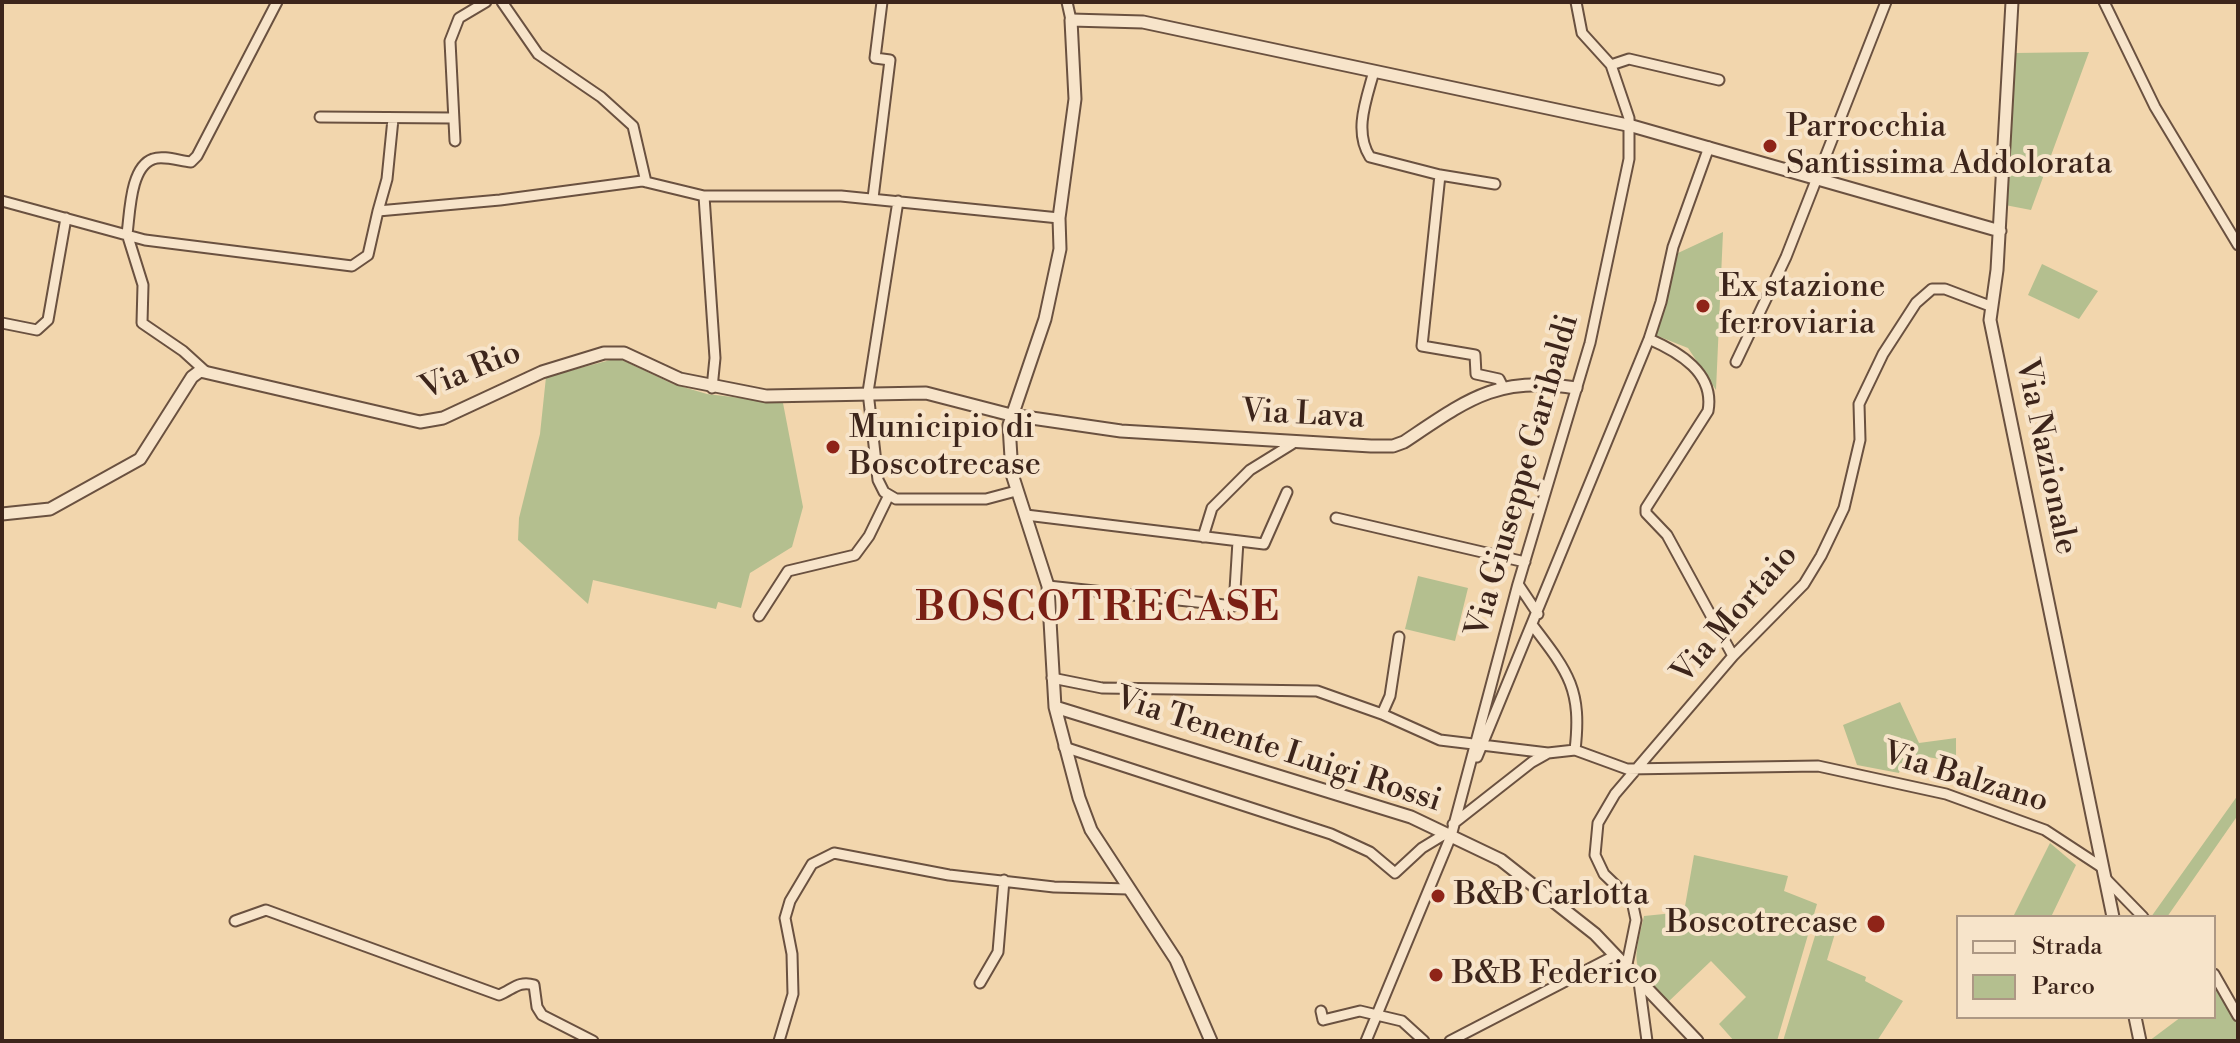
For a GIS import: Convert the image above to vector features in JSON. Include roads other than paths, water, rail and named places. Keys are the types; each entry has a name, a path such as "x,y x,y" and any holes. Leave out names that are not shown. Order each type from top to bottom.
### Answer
{"street":[{"path":"2,514 50,509 140,459 192,377 205,371 183,351 148,331 142,323 143,285 127,236 135,185 144,165 156,158 191,162 197,156 277,2"},
{"path":"455,141 450,41 459,18 486,2"},
{"path":"502,2 538,54 601,97 633,126 646,182"},
{"path":"873,198 890,60 875,58 882,2"},
{"path":"1067,2 1071,20 1075,99 1059,218 1060,249 1054,285 1011,415 1008,442 1016,491 1048,586 1055,707 1064,747 1091,830 1176,960 1211,1041"},
{"path":"1576,2 1582,33 1611,65 1632,126"},
{"path":"1736,362 1763,312 1886,2"},
{"name":"Via Nazionale","path":"2012,2 2000,231 1990,306 2006,408 2050,600 2113,915"},
{"path":"2104,2 2155,107 2238,245"},
{"path":"1071,20 1143,22 1632,126 1815,181 2000,231"},
{"path":"1611,65 1629,59 1719,80"},
{"path":"1374,71 1361,124 1365,148 1370,157 1440,175 1495,184"},
{"path":"320,117 452,118"},
{"path":"2,201 127,236 352,266 368,255 387,179 393,119"},
{"name":"Via Giuseppe Garibaldi","path":"1479,746 1518,584 1590,343 1623,188 1632,126"},
{"path":"1366,1041 1479,746 1533,626 1649,339 1673,247 1709,147"},
{"path":"1440,175 1422,346 1475,355 1476,374 1499,379 1503,387"},
{"path":"378,211 646,182 704,196 755,193 873,198 1059,218"},
{"path":"704,196 715,358 712,388"},
{"path":"898,201 868,392 878,480 896,499 986,499 1016,491"},
{"path":"2,323 37,330 48,320 66,218"},
{"name":"Via Mortaio","path":"1626,969 1636,920 1632,901 1604,874 1595,855 1598,823 1615,794 1733,656 1804,584 1844,508 1860,440 1859,404 1883,354 1916,303 1932,289 1945,289 1990,306"},
{"path":"1649,339 1688,360 1703,381 1710,398 1708,411 1646,508 1646,513 1667,535 1733,656"},
{"name":"Via Rio","path":"205,371 420,422 443,418 542,372 604,353 624,353 671,376 712,388 766,396 926,393 1011,415"},
{"name":"Via Lava","path":"1011,415 1121,431 1292,444 1393,446 1467,400 1503,387 1548,383 1576,388"},
{"path":"1203,537 1212,508 1250,470 1292,444"},
{"path":"1026,515 1264,544 1287,492"},
{"path":"759,616 788,571 855,555 869,536 889,495"},
{"path":"1336,518 1525,562"},
{"path":"1048,586 1234,606 1238,541"},
{"path":"1518,584 1538,614"},
{"path":"1052,678 1102,688 1317,691 1382,714 1427,736 1479,746 1548,753 1575,750 1577,699 1555,655 1533,626"},
{"path":"1382,714 1390,696 1399,637"},
{"name":"Via Tenente Luigi Rossi","path":"1055,707 1449,831 1501,860 1562,905 1697,1041"},
{"path":"1064,747 1331,834 1370,852 1395,873 1532,762 1548,753"},
{"name":"Via Balzano","path":"1575,750 1616,767 1818,766 1946,794 2045,830 2104,873 2141,915"},
{"path":"779,1041 793,994 792,954 785,918 798,882 812,864 842,853 900,868 1064,888 1129,889"},
{"path":"980,983 998,952 1004,880"},
{"path":"235,921 266,910 499,995 519,984 534,985 537,1007 542,1015 593,1041"},
{"path":"1450,1041 1614,956"},
{"path":"2216,978 2238,1016"},
{"path":"1639,982 1647,1041"},
{"path":"1321,1011 1323,1020 1360,1011 1402,1021 1424,1041"},
{"path":"2135,1019 2140,1041"}],"place":[{"name":"Parrocchia Santissima Addolorata","path":"1770,146"},
{"name":"Ex stazione ferroviaria","path":"1703,306"},
{"name":"Municipio di Boscotrecase","path":"833,447"},
{"name":"B&B Carlotta","path":"1438,896"},
{"name":"Boscotrecase","path":"1876,924"},
{"name":"B&B Federico","path":"1436,975"}],"district":[{"name":"BOSCOTRECASE","path":"1098,610"}]}
